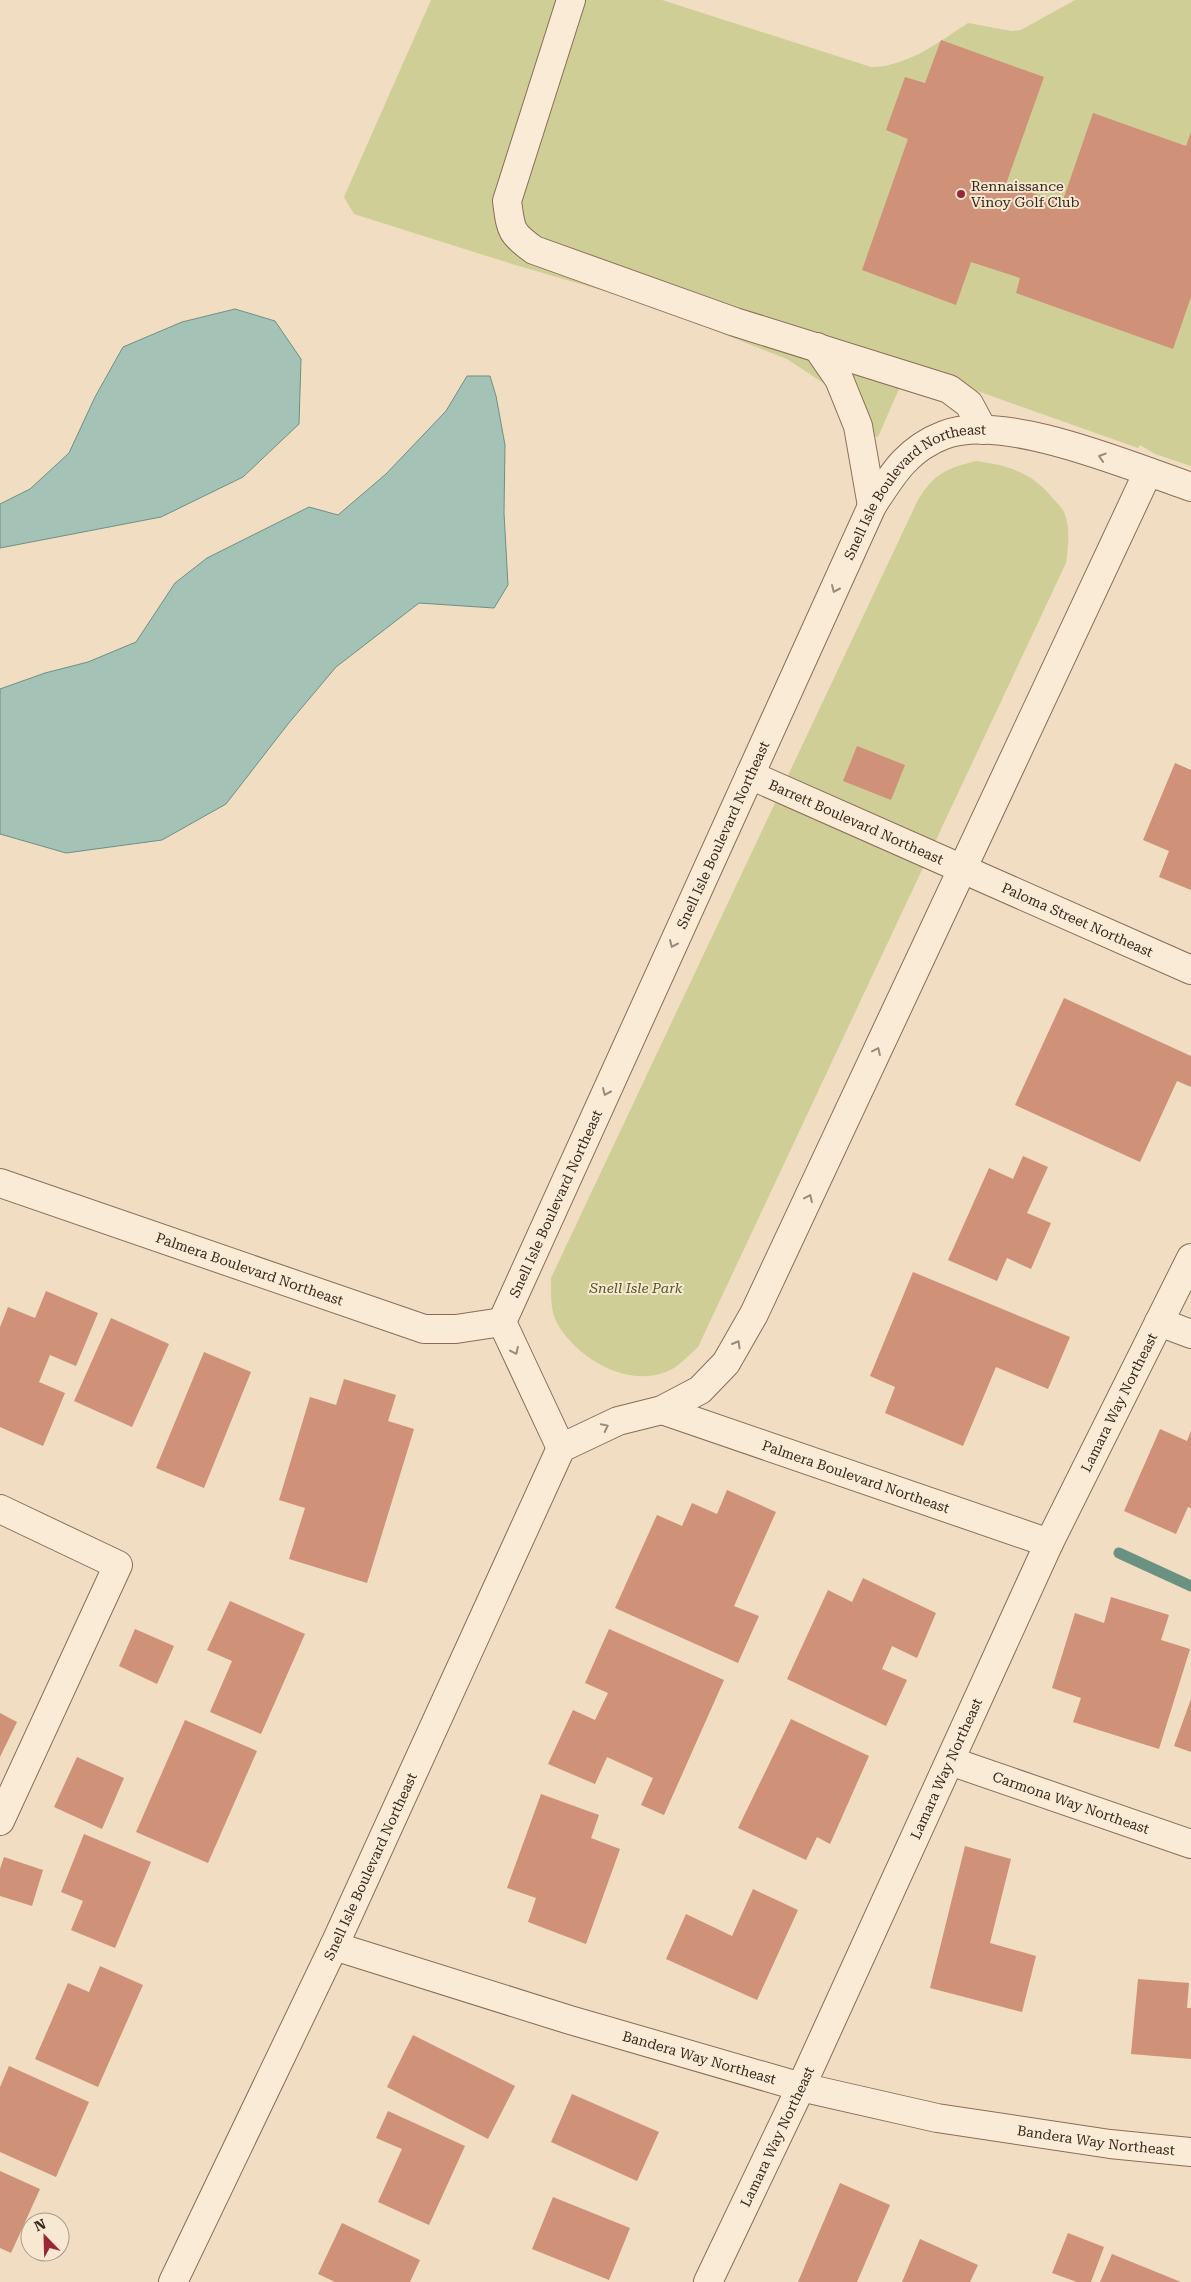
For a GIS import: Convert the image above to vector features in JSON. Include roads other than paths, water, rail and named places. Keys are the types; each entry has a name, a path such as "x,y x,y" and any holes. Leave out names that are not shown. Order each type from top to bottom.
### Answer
{"street":[{"path":"572,0 507,201 510,221 516,238 543,253 735,322 949,389 968,404 983,430"},
{"path":"817,347 839,379 858,426 872,506"},
{"name":"Snell Isle Boulevard Northeast","path":"502,1322 872,506 897,468 918,449 945,435 983,430 1042,437 1191,487"},
{"path":"502,1322 561,1448 618,1421 662,1410 700,1390 726,1362 754,1314 1148,472"},
{"name":"Barrett Boulevard Northeast","path":"750,775 963,868"},
{"name":"Paloma Street Northeast","path":"963,868 1191,970"},
{"name":"Palmera Boulevard Northeast","path":"0,1183 424,1329 456,1329 502,1322"},
{"name":"Lamara Way Northeast","path":"708,2282 801,2087 1049,1544 1191,1258"},
{"path":"1159,1322 1191,1334"},
{"name":"Palmera Boulevard Northeast","path":"662,1410 1049,1544"},
{"name":"Snell Isle Boulevard Northeast","path":"173,2282 334,1946 561,1448"},
{"path":"0,1509 118,1565 0,1821"},
{"name":"Carmona Way Northeast","path":"950,1761 1191,1844"},
{"name":"Bandera Way Northeast","path":"334,1946 570,2020 801,2087 937,2118 1110,2144 1191,2152"}],"waterway":[{"path":"1119,1553 1191,1586"}],"place":[{"name":"Rennaissance Vinoy Golf Club","path":"961,194"}],"park label":[{"name":"Snell Isle Park","path":"636,1288"}]}
